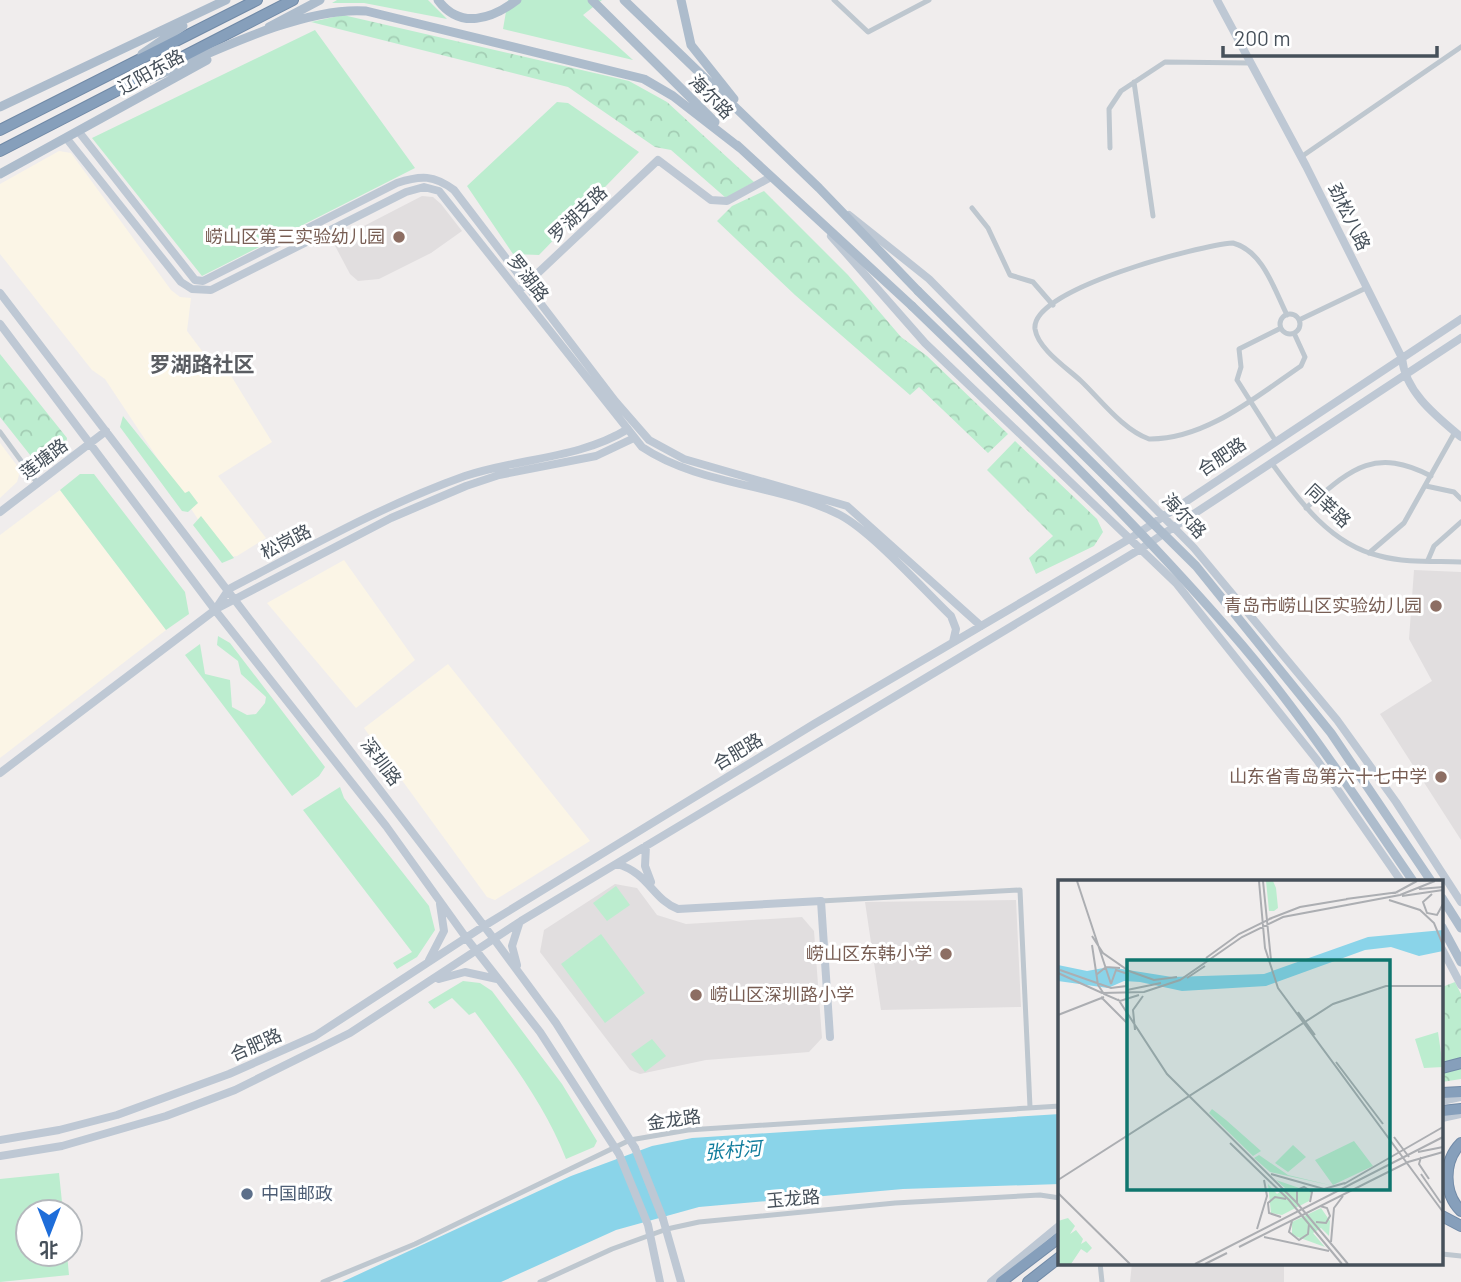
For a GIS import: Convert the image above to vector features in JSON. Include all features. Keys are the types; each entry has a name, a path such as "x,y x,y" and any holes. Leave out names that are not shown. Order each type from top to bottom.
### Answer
{"highway":[{"name":"辽阳东路","path":"0,130 133,60 257,0"},
{"name":"辽阳东路","path":"0,151 293,0"},
{"path":"1444,1067 1461,1063"},
{"path":"1461,1143 1453,1152 1447,1169 1448,1188 1461,1211"},
{"path":"1000,1282 1058,1238"},
{"path":"1028,1282 1058,1259"}],"main road":[{"path":"133,60 218,0"},
{"name":"辽阳东路","path":"0,107 226,0"},
{"name":"辽阳东路","path":"0,174 320,0"},
{"path":"438,0 449,12 478,20 498,15 517,0"},
{"name":"海尔路","path":"592,0 740,148 912,306 1158,550 1243,646 1312,733 1412,880"},
{"name":"海尔路","path":"624,0 831,200 1196,566 1331,733 1430,880"},
{"path":"681,0 691,44 759,131"},
{"path":"116,93 241,41 321,14 366,11 645,79 673,96 740,148"},
{"path":"1444,901 1461,928"},
{"path":"1444,931 1461,962"}],"street":[{"path":"834,0 868,32 929,0"},
{"name":"劲松八路","path":"1217,0 1301,157 1402,358 1403,377"},
{"path":"1301,157 1461,47"},
{"path":"1110,148 1109,109 1121,90 1165,62 1251,63"},
{"path":"1134,82 1153,216"},
{"path":"79,132 195,280 203,281 417,176 431,176 454,190 641,433 667,452 684,459 847,506 981,626"},
{"name":"罗湖路","path":"67,139 181,282 192,289 211,290 406,192 424,187 439,191 632,439 658,458 682,468 827,509 853,523 951,616 956,629 953,642"},
{"name":"罗湖支路","path":"518,291 658,160 711,200 727,201 772,177"},
{"name":"海尔路","path":"831,200 929,279 1175,527 1226,584 1337,720 1396,802 1461,902"},
{"path":"972,208 988,228 1010,275 1033,282 1053,305"},
{"name":"海尔路","path":"811,213 925,343 1176,583 1317,760 1400,880"},
{"path":"1287,315 1280,322 1281,328 1285,333 1294,333 1300,326 1298,320 1287,315 1257,257 1245,246 1233,243 1154,260 1109,275 1053,305 1036,323 1038,337 1107,406 1145,438 1167,437 1191,430 1220,419 1250,401 1304,362 1303,351 1294,333"},
{"path":"1298,320 1366,288"},
{"name":"深圳路","path":"0,293 229,589 556,1023 633,1144 667,1229 681,1282"},
{"name":"合肥路","path":"0,1140 59,1130 117,1115 229,1074 315,1036 484,926 1130,538 1461,320"},
{"name":"深圳路","path":"0,324 215,610 344,770 467,939 540,1032 617,1151 648,1225 660,1282"},
{"path":"1275,440 1237,380 1241,367 1240,349 1281,328"},
{"name":"合肥路","path":"0,1156 62,1146 123,1130 235,1090 350,1033 521,921 1142,548 1461,338"},
{"path":"1368,553 1404,523 1458,434 1416,395 1403,377"},
{"name":"松岗路","path":"215,610 229,589 384,509 462,477 517,461 573,452 626,431 634,425"},
{"name":"莲塘路","path":"0,512 106,431"},
{"path":"0,432 38,484"},
{"name":"松岗路","path":"0,774 235,597 391,518 466,486 530,468 575,461 641,433"},
{"name":"同莘路","path":"1272,463 1307,508 1337,537 1368,553 1392,558 1461,562"},
{"path":"1307,508 1357,467 1396,463 1431,476"},
{"path":"1426,486 1454,492 1461,499"},
{"path":"1428,560 1434,546 1461,522"},
{"path":"646,846 645,866 652,885"},
{"path":"617,864 637,871 669,905 685,910 1020,890 1030,1107"},
{"path":"428,963 444,931 438,899"},
{"path":"821,901 830,1037"},
{"path":"521,921 512,946 523,980"},
{"path":"1444,953 1461,985"},
{"path":"432,980 465,972 499,979"},
{"path":"1444,1100 1461,1095"},
{"name":"金龙路","path":"323,1282 415,1244 633,1144 688,1130 1058,1106"},
{"path":"1444,1117 1461,1112"},
{"name":"玉龙路","path":"540,1282 650,1235 699,1222 895,1203 1040,1195 1058,1198"},
{"path":"991,1282 1058,1227"},
{"path":"1034,1282 1058,1264"},
{"path":"1100,1264 1102,1282"}],"shaded area":[{"path":"59,151 71,153 171,290 180,297 191,298 187,331 208,359 225,366 272,442 218,476 266,538 237,556 221,554 105,379 92,370 0,254 0,184"},
{"name":"崂山区第三实验幼儿园","path":"422,196 433,197 441,204 462,231 431,253 379,279 358,281 350,274 333,242"},
{"path":"0,443 18,467 19,475 17,482 0,498"},
{"path":"60,490 166,630 0,758 0,535"},
{"path":"344,560 415,660 356,708 267,603"},
{"path":"1414,570 1461,572 1461,840 1380,714 1432,681 1409,639"},
{"path":"448,664 590,841 495,900 487,897 364,728"},
{"name":"崂山区深圳路小学","path":"615,884 637,888 657,915 686,924 802,917 814,931 822,1038 809,1052 706,1060 640,1074 630,1070 540,952 544,930"},
{"name":"崂山区东韩小学","path":"1016,900 1021,1007 881,1010 865,902"},
{"path":"1132,1264 1284,1264 1284,1282 1130,1282"}],"green space":[{"path":"337,0 428,0 447,19 364,3 332,3"},
{"path":"508,0 602,0 583,15 633,60 503,29"},
{"path":"343,15 629,81 667,102 754,182 726,198 671,150 655,147 568,87 311,22"},
{"path":"315,30 415,168 202,276 92,138"},
{"path":"557,102 568,103 639,152 539,255 513,254 467,186"},
{"path":"764,191 848,275 901,337 927,356 1008,434 988,453 919,387 910,395 795,295 717,221 732,206"},
{"path":"0,354 67,438 65,451 46,467 38,465 0,417"},
{"path":"123,416 185,493 189,491 198,503 188,512 182,511 120,427"},
{"path":"1015,441 1097,519 1103,532 1094,546 1036,574 1029,558 1053,536 987,470"},
{"path":"80,474 94,474 185,592 189,614 166,630 60,490"},
{"path":"201,516 234,558 222,563 193,525"},
{"path":"218,636 230,643 325,767 319,776 292,796 185,655 200,644 205,674 230,680 232,707 247,715 256,714 265,703 266,697 241,674 238,661 217,645"},
{"path":"340,787 344,798 429,906 435,930 417,957 397,969 393,963 412,952 303,810"},
{"path":"616,886 630,905 607,921 593,903"},
{"path":"601,934 645,993 605,1023 561,964"},
{"path":"463,981 480,983 492,991 562,1084 597,1141 594,1147 566,1159 537,1101 475,1012 469,1015 452,998 434,1009 428,1002"},
{"path":"1455,982 1461,994 1461,1079 1444,1082 1444,986"},
{"path":"652,1039 666,1056 645,1072 631,1054"},
{"path":"59,1173 62,1198 14,1198 14,1268 68,1268 69,1275 0,1282 0,1179"}],"water":[{"name":"张村河","path":"1058,1114 1058,1184 903,1189 699,1207 616,1230 501,1282 342,1282 571,1176 652,1146 692,1138"}],"place":[{"name":"崂山区第三实验幼儿园","path":"399,237"},
{"name":"青岛市崂山区实验幼儿园","path":"1436,606"},
{"name":"山东省青岛第六十七中学","path":"1441,777"},
{"name":"崂山区东韩小学","path":"946,954"},
{"name":"崂山区深圳路小学","path":"696,995"},
{"name":"中国邮政","path":"247,1194"}],"district":[{"name":"罗湖路社区","path":"202,365"}]}
